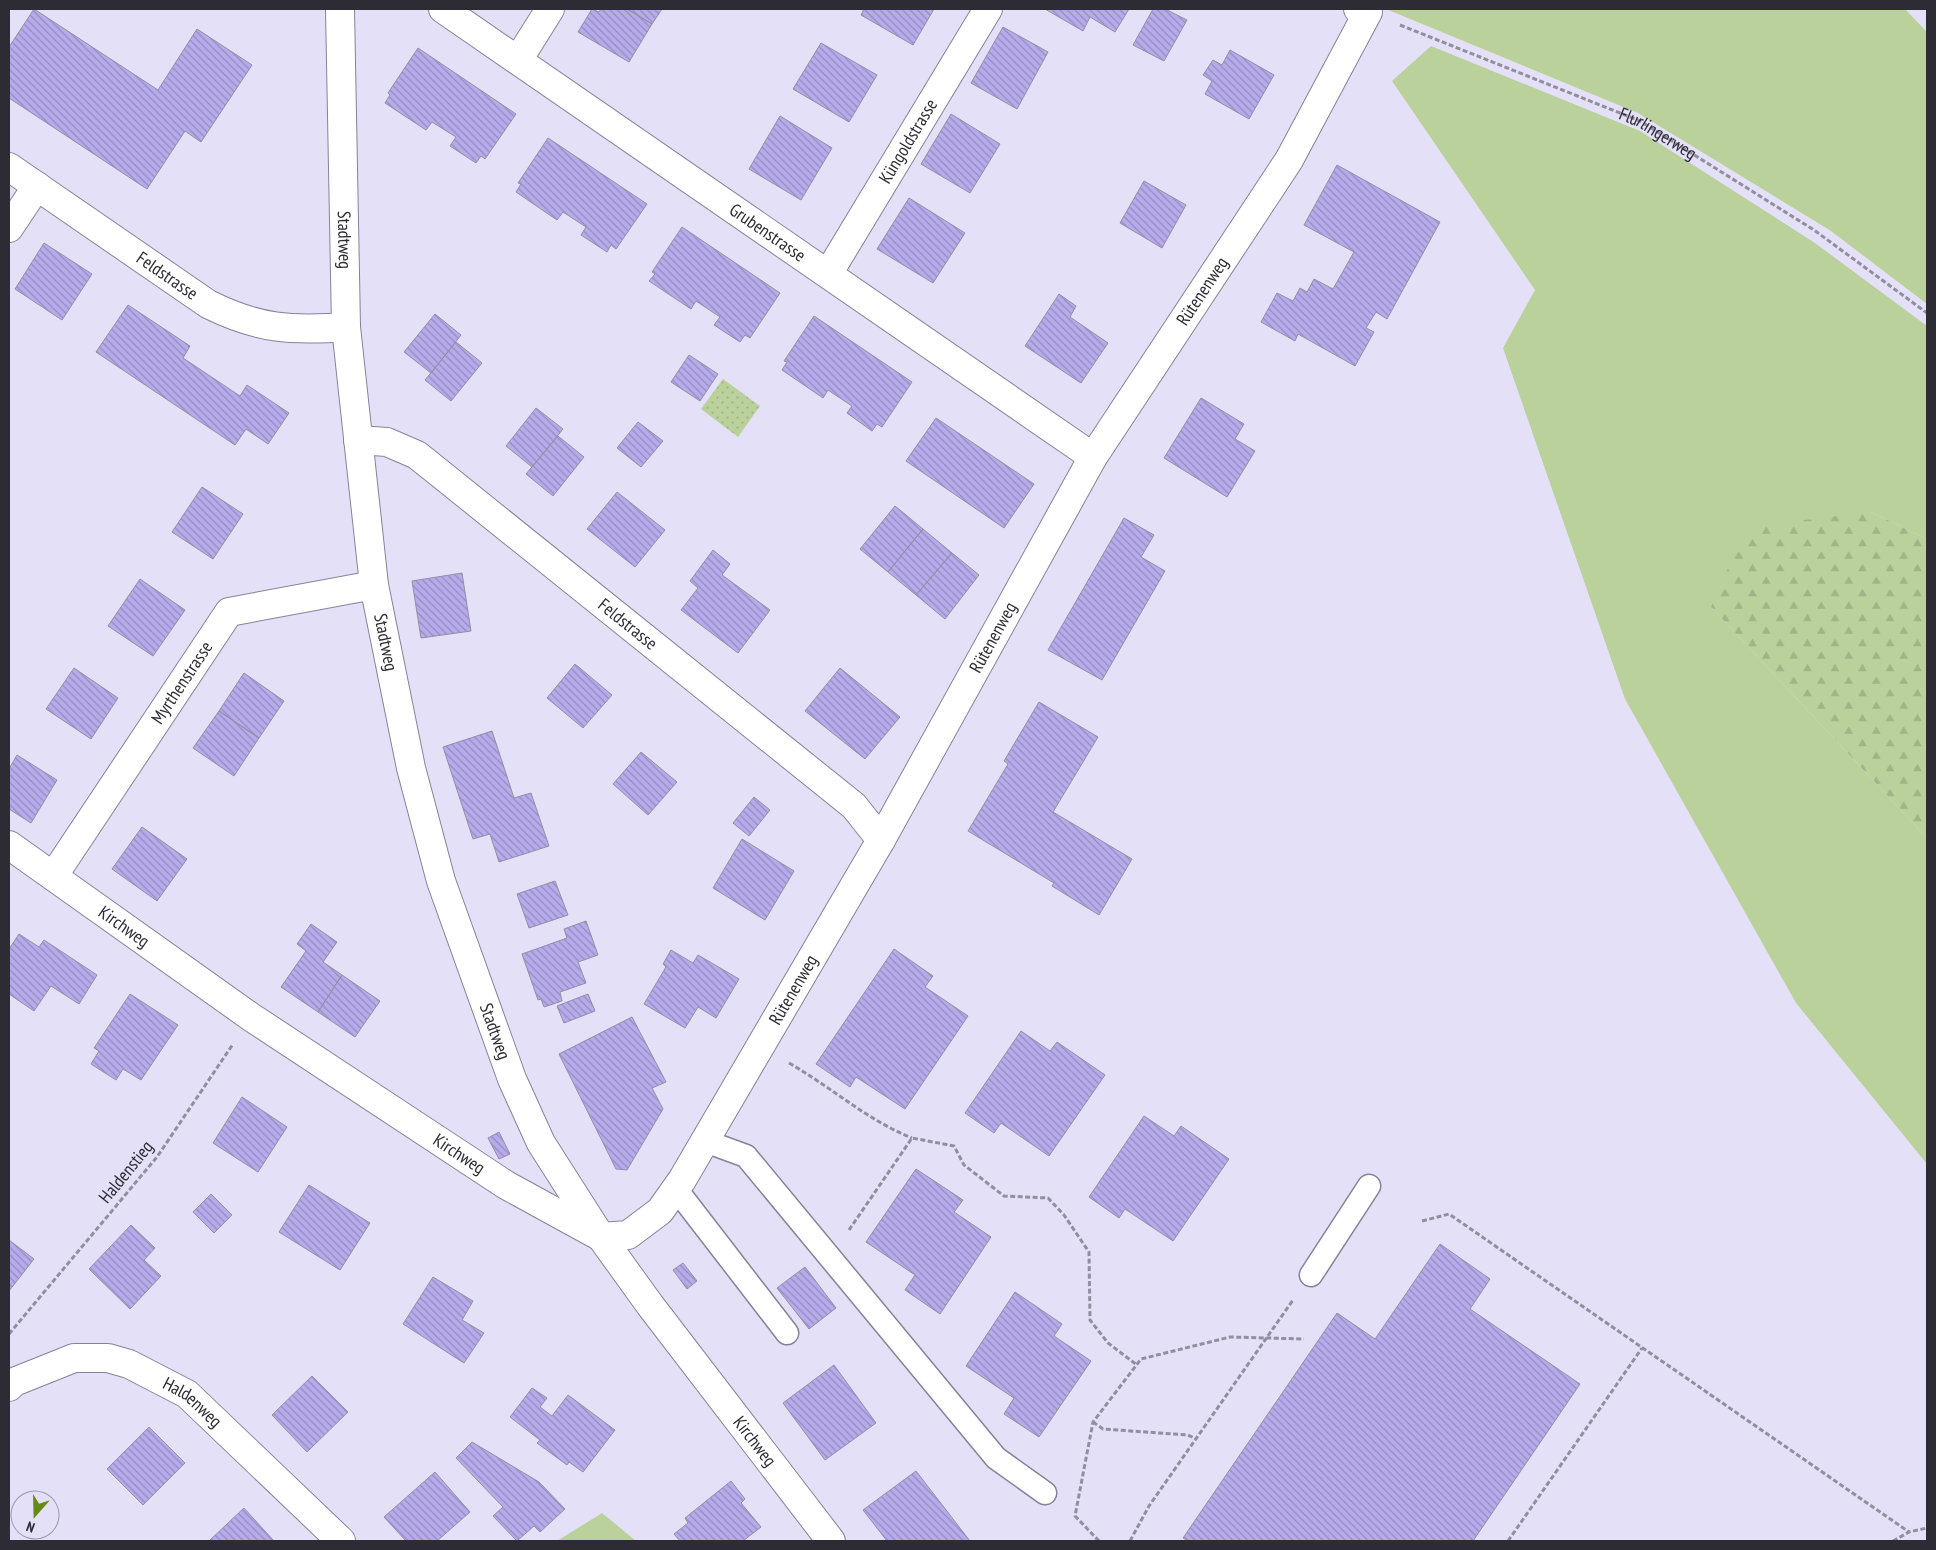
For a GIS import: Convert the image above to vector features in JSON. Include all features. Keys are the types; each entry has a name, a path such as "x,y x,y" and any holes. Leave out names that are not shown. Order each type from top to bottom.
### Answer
{"street":[{"name":"Stadtweg","path":"340,9 346,327 374,585 411,768 441,881 476,985 512,1079 541,1143 601,1237"},
{"name":"Grubenstrasse","path":"442,9 1093,457"},
{"path":"518,60 550,9"},
{"name":"Küngoldstrasse","path":"828,274 988,9"},
{"name":"Rütenenweg","path":"601,1237 628,1235 660,1211 676,1188 882,840 1093,457 1289,160 1363,10"},
{"name":"Feldstrasse","path":"9,167 208,304 228,314 269,326 303,330 346,327"},
{"path":"9,228 37,186"},
{"name":"Feldstrasse","path":"358,440 387,442 417,455 854,806 882,840"},
{"name":"Myrthenstrasse","path":"54,875 229,612 374,585"},
{"name":"Kirchweg","path":"9,844 250,1017 506,1185 601,1237 650,1305 829,1541"},
{"name":"Haldenweg","path":"11,1379 74,1358 108,1358 129,1364 187,1394 341,1541"}],"lane":[{"path":"705,1141 746,1156 996,1458 1045,1492"},
{"path":"1311,1275 1369,1186"},
{"path":"676,1188 787,1333"}],"path":[{"name":"Flurlingerweg","path":"1363,10 1640,121 1814,230 1927,313"},
{"name":"Haldenstieg","path":"9,1334 157,1157 250,1017"},
{"path":"760,1046 817,1079 885,1127 912,1138 954,1146 964,1165 1004,1196 1048,1198 1064,1216 1089,1252 1090,1320 1108,1343 1137,1364"},
{"path":"830,1257 912,1138"},
{"path":"1422,1222 1449,1214 1909,1532"},
{"path":"1130,1541 1149,1506 1311,1275"},
{"path":"1099,1541 1075,1516 1093,1422 1141,1359 1230,1337 1304,1339"},
{"path":"1508,1541 1642,1348"},
{"path":"1093,1422 1103,1429 1188,1435 1196,1439"},
{"path":"1893,1541 1909,1532 1927,1528"}],"green space":[{"path":"1386,9 1905,9 1927,32 1927,304 1831,231 1638,113"},
{"path":"1431,46 1640,131 1815,243 1927,326 1927,539 1871,512 1711,607 1927,838 1927,1164 1796,1003 1625,699 1503,348 1535,290 1392,81"},
{"path":"723,379 760,406 738,437 701,409"},
{"path":"1871,512 1927,539 1927,838 1711,607 1746,527"},
{"path":"602,1513 636,1541 557,1541"}],"building":[{"path":"34,9 158,90 197,29 252,65 201,142 185,131 147,189 9,98 9,47"},
{"path":"592,9 599,12 601,9 627,9 652,24 629,62 578,32"},
{"path":"627,9 662,9 652,24"},
{"path":"864,9 934,9 913,45 861,15"},
{"path":"1045,9 1129,9 1115,32 1090,17 1083,31"},
{"path":"1153,9 1165,9 1187,20 1164,61 1133,45"},
{"path":"1003,27 1048,52 1017,109 971,83"},
{"path":"821,43 877,75 849,122 793,89"},
{"path":"418,48 516,114 485,159 481,156 476,163 450,146 456,137 432,122 426,130 385,103 390,95 388,93"},
{"path":"1230,50 1274,75 1249,119 1205,94 1212,81 1203,75 1213,60 1222,65"},
{"path":"951,114 1000,144 970,193 921,164"},
{"path":"780,116 832,148 801,200 749,169"},
{"path":"548,138 647,204 616,249 611,245 607,252 581,235 586,227 563,212 557,220 516,192 521,184 518,183"},
{"path":"1337,165 1440,222 1387,319 1376,312 1366,328 1374,332 1355,366 1298,334 1295,341 1261,322 1277,293 1293,301 1300,288 1307,292 1314,279 1333,289 1354,252 1304,225"},
{"path":"1144,181 1186,205 1162,248 1120,223"},
{"path":"909,198 965,233 933,283 877,249"},
{"path":"682,227 780,293 750,338 745,335 740,342 714,325 720,317 696,301 691,309 649,281 655,274 652,272"},
{"path":"44,243 92,274 62,320 15,289"},
{"path":"1059,294 1076,306 1070,317 1108,343 1081,383 1025,346"},
{"path":"128,305 190,346 183,358 240,396 247,385 289,413 268,444 246,429 235,445 96,352"},
{"path":"435,314 461,335 431,373 404,352"},
{"path":"814,316 912,382 882,427 877,424 872,431 847,413 852,406 828,390 823,398 782,370 787,362 784,361"},
{"path":"456,342 482,363 451,401 425,380"},
{"path":"689,355 718,374 700,401 671,382"},
{"path":"1201,398 1244,424 1235,439 1255,451 1227,497 1164,458"},
{"path":"536,408 563,429 532,467 506,446"},
{"path":"936,418 1034,484 1004,528 906,461"},
{"path":"638,422 663,441 641,467 617,448"},
{"path":"558,436 584,457 553,496 526,474"},
{"path":"202,487 243,514 213,559 172,532"},
{"path":"617,492 665,530 635,567 587,529"},
{"path":"895,506 923,529 888,572 860,549"},
{"path":"1124,518 1154,535 1141,557 1165,571 1102,680 1048,650"},
{"path":"923,529 952,553 916,595 888,572"},
{"path":"713,550 730,564 722,575 770,610 738,653 681,610 698,588 690,581"},
{"path":"952,553 979,575 945,619 916,595"},
{"path":"462,573 471,631 421,638 412,581"},
{"path":"140,579 185,610 153,656 108,626"},
{"path":"575,664 612,695 583,728 547,698"},
{"path":"74,668 118,698 91,739 46,709"},
{"path":"840,668 900,717 865,759 805,711"},
{"path":"244,673 284,701 259,738 219,711"},
{"path":"1039,702 1098,737 1053,812 1132,859 1099,915 1052,886 1054,883 968,831 1008,764 1004,761"},
{"path":"219,711 259,738 234,776 193,748"},
{"path":"492,731 514,798 531,793 549,846 499,862 490,834 473,839 443,747"},
{"path":"641,752 677,782 648,815 613,784"},
{"path":"17,755 57,780 31,823 9,809 9,769"},
{"path":"754,797 770,810 749,836 733,823"},
{"path":"142,827 187,859 157,901 112,869"},
{"path":"742,839 794,871 765,920 713,888"},
{"path":"555,881 568,915 529,928 517,894"},
{"path":"586,921 598,955 578,962 586,983 560,992 562,1001 544,1007 541,999 538,1000 522,954 567,938 564,929"},
{"path":"311,924 337,942 323,962 342,975 318,1012 281,987 306,951 297,944"},
{"path":"19,934 39,947 44,940 97,975 79,1004 51,986 34,1011 9,994 9,949"},
{"path":"894,949 933,976 925,987 968,1016 905,1109 856,1077 850,1087 816,1064"},
{"path":"671,950 693,963 698,955 739,979 716,1018 698,1007 685,1028 644,1004 666,967 663,964"},
{"path":"342,975 380,1001 355,1037 318,1012"},
{"path":"130,994 178,1025 141,1080 123,1069 116,1080 91,1064 99,1051 94,1048"},
{"path":"588,994 595,1011 564,1023 557,1006"},
{"path":"632,1017 666,1082 652,1088 663,1109 627,1170 616,1169 559,1054"},
{"path":"1021,1031 1050,1051 1057,1042 1105,1075 1049,1156 1001,1123 994,1133 965,1113"},
{"path":"242,1097 287,1127 258,1172 213,1143"},
{"path":"1144,1116 1174,1136 1181,1126 1229,1159 1173,1241 1125,1209 1119,1218 1089,1197"},
{"path":"499,1132 510,1154 499,1159 488,1138"},
{"path":"916,1169 963,1200 954,1212 991,1237 940,1314 905,1290 915,1275 866,1242"},
{"path":"309,1185 370,1223 340,1270 279,1232"},
{"path":"211,1194 232,1215 214,1233 193,1212"},
{"path":"131,1225 155,1248 144,1260 161,1276 130,1309 89,1269"},
{"path":"9,1240 34,1259 9,1291"},
{"path":"1440,1244 1490,1279 1470,1309 1580,1384 1473,1541 1188,1541 1183,1538 1337,1313 1375,1339"},
{"path":"683,1263 697,1281 687,1289 673,1270"},
{"path":"805,1267 836,1308 809,1329 777,1288"},
{"path":"433,1277 473,1301 462,1320 484,1333 464,1363 403,1324"},
{"path":"1015,1292 1062,1324 1054,1336 1091,1361 1039,1437 1004,1414 1014,1398 966,1366"},
{"path":"834,1365 876,1423 825,1460 783,1403"},
{"path":"312,1376 348,1412 307,1452 272,1415"},
{"path":"532,1388 547,1398 540,1407 552,1416 568,1395 615,1430 583,1472 569,1462 567,1465 537,1443 540,1440 510,1417"},
{"path":"149,1427 185,1463 143,1505 107,1469"},
{"path":"472,1442 539,1482 565,1509 540,1532 534,1526 517,1541 493,1516 503,1507 456,1458"},
{"path":"916,1471 970,1541 887,1541 863,1510"},
{"path":"435,1472 470,1512 437,1541 406,1541 384,1517"},
{"path":"731,1481 745,1499 741,1503 761,1527 743,1541 680,1541 674,1534 688,1523 685,1518"},
{"path":"244,1508 274,1541 210,1540"}]}
